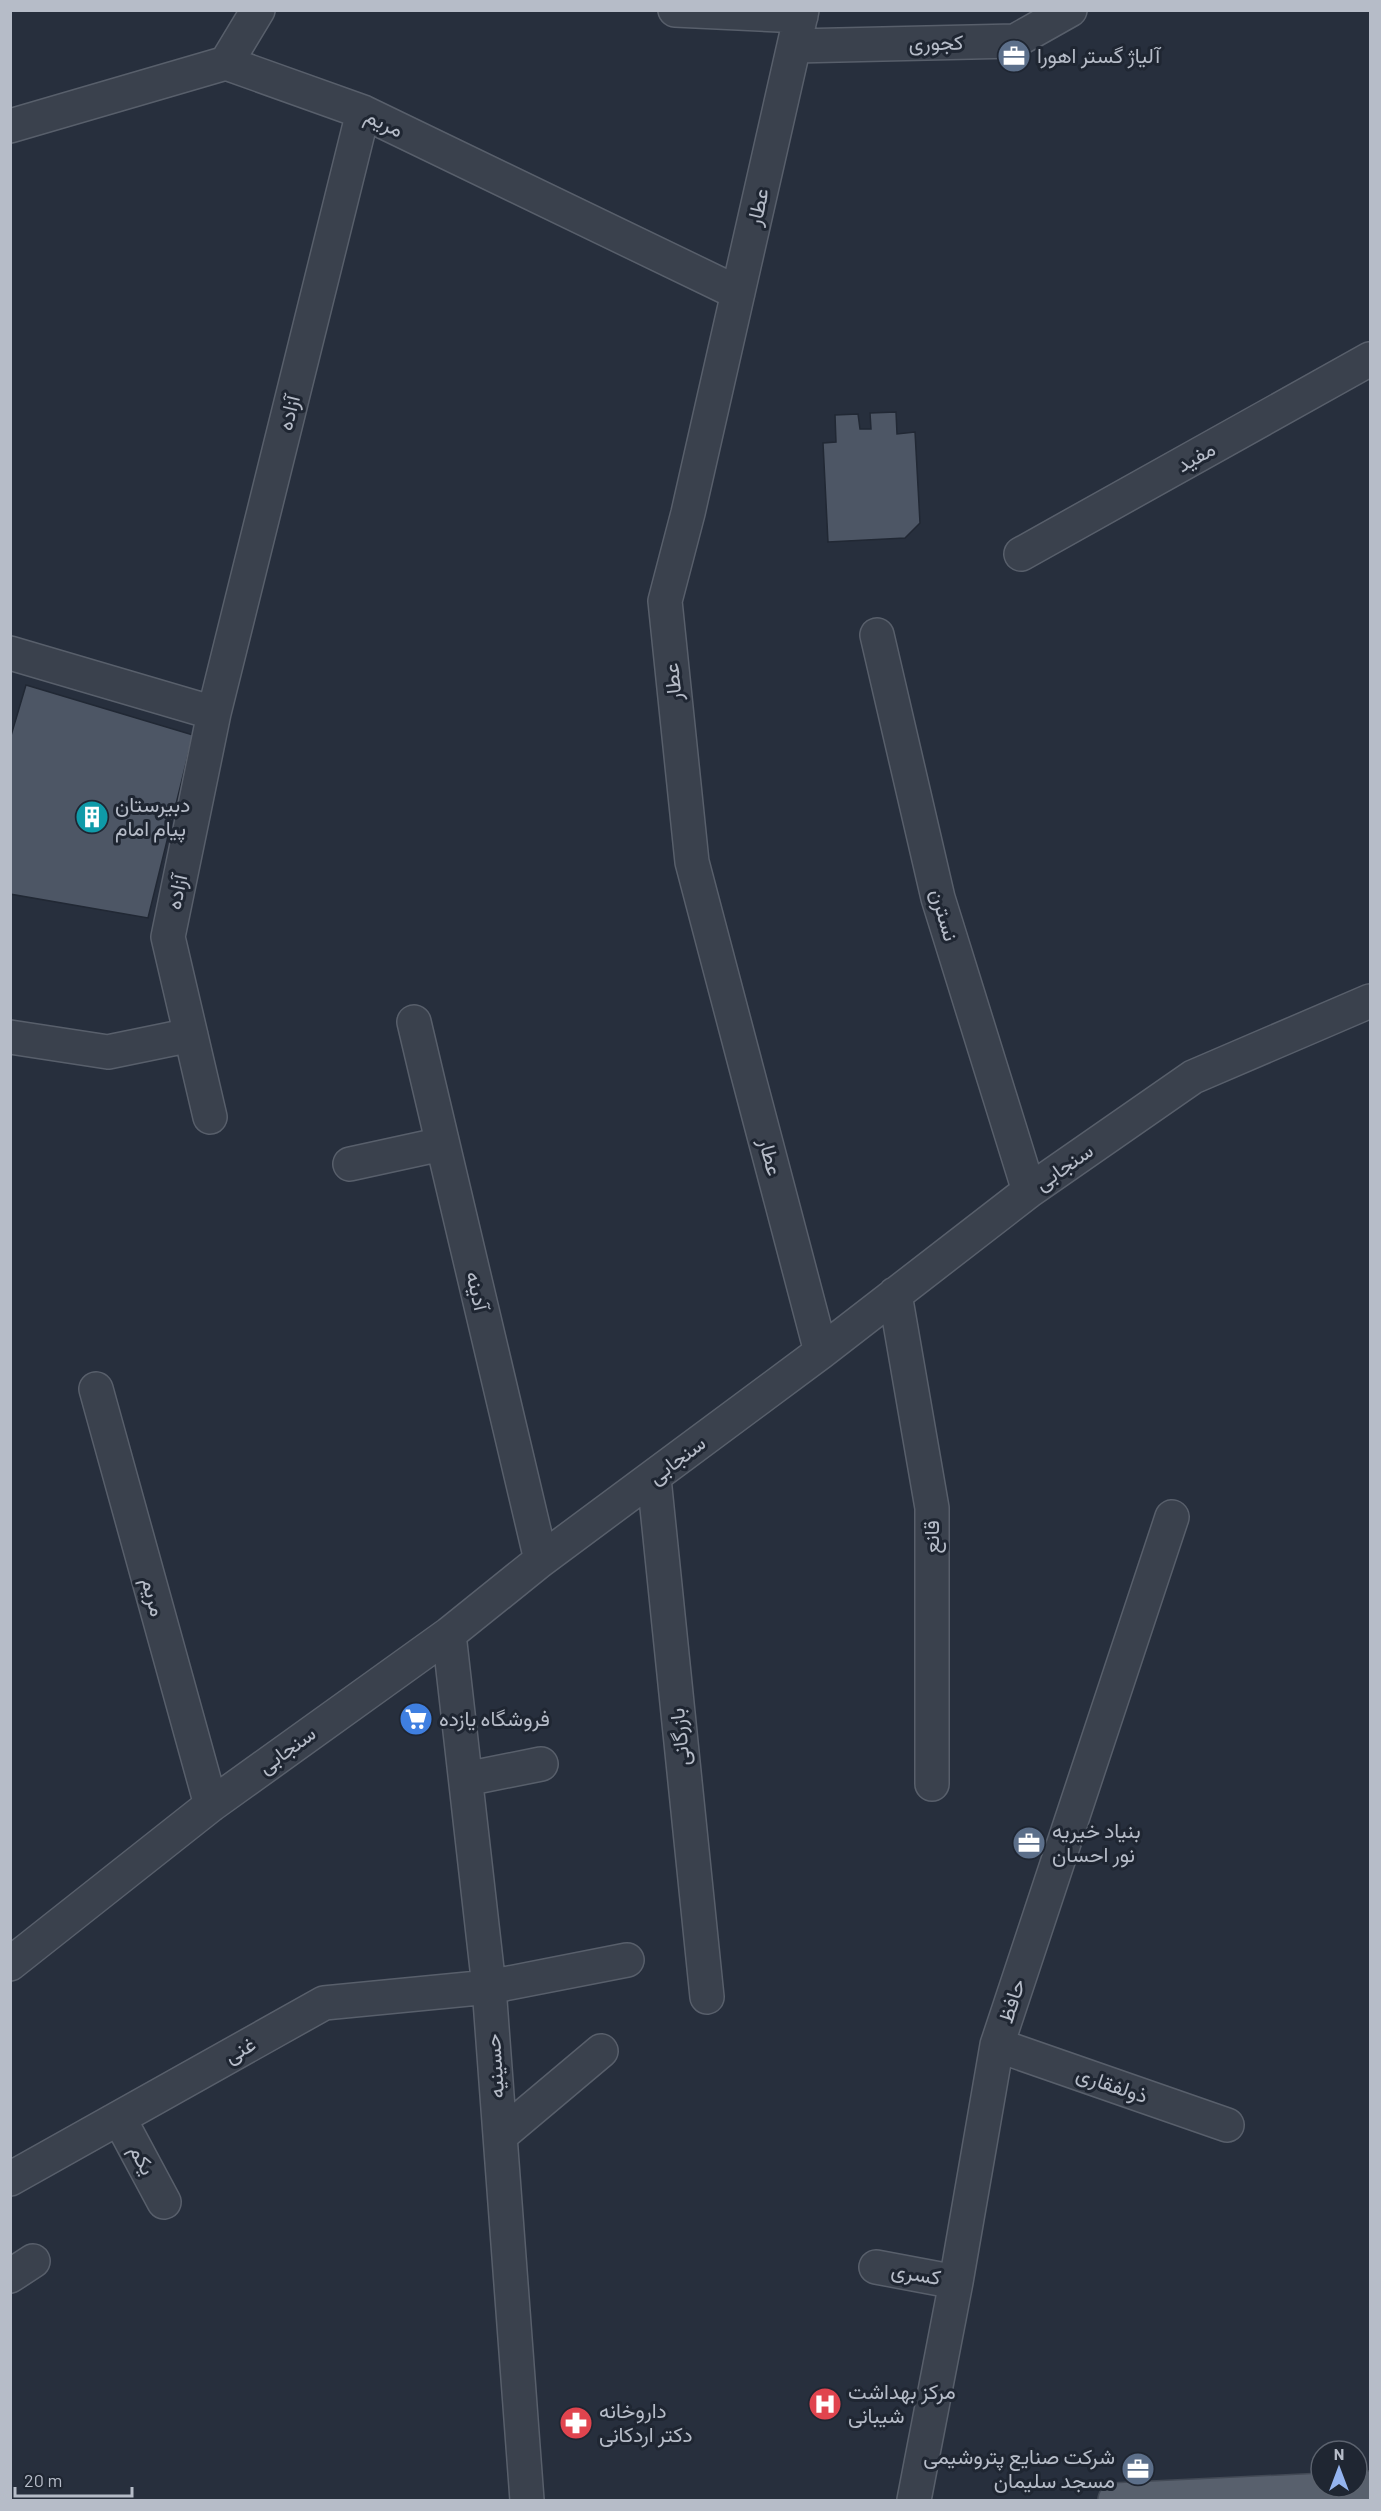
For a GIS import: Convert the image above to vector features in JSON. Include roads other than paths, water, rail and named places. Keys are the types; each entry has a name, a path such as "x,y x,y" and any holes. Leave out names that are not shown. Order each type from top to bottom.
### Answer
{"main road":[{"path":"1115,2500 1371,2488"}],"street":[{"path":"10,126 226,63 258,10"},
{"name":"کجوری","path":"675,10 799,24 1016,41 1070,10"},
{"name":"عطار","path":"799,24 688,513 665,601 692,862 821,1352"},
{"name":"مریم","path":"226,63 363,112 738,293"},
{"name":"آزاده","path":"210,1117 168,937 214,713 363,112"},
{"name":"مفید","path":"1021,554 1371,359"},
{"name":"نسترن","path":"877,635 938,897 1029,1191"},
{"path":"10,653 214,713"},
{"name":"سنجابی","path":"10,1964 211,1805 449,1634 541,1560 821,1352 1029,1191 1193,1077 1371,1001"},
{"name":"آدینه","path":"414,1022 541,1560"},
{"path":"10,1037 108,1052 190,1035"},
{"path":"350,1164 442,1144"},
{"name":"قانع","path":"895,1294 932,1508 932,1784"},
{"name":"مریم","path":"96,1389 211,1805"},
{"name":"بازرگانی","path":"654,1478 707,1997"},
{"name":"حافظ","path":"914,2500 956,2282 997,2045 1172,1517"},
{"name":"حسینیه","path":"449,1634 489,1987 527,2500"},
{"path":"466,1779 541,1764"},
{"name":"غنی","path":"10,2179 324,2003 489,1987 627,1960"},
{"name":"ذولفقاری","path":"997,2045 1227,2125"},
{"path":"500,2136 601,2051"},
{"name":"یکم","path":"119,2118 164,2202"},
{"name":"کسری","path":"876,2267 956,2282"}],"place":[{"name":"آلیاژ گستر اهورا","path":"1014,56"},
{"name":"دبیرستان پیام امام","path":"92,817"},
{"name":"فروشگاه یازده","path":"416,1719"},
{"name":"بنیاد خیریه نور احسان","path":"1029,1843"},
{"name":"مرکز بهداشت شیبانی","path":"825,2404"},
{"name":"داروخانه دکتر اردکانی","path":"576,2423"},
{"name":"شرکت صنایع پتروشیمی مسجد سلیمان","path":"1138,2469"}]}
